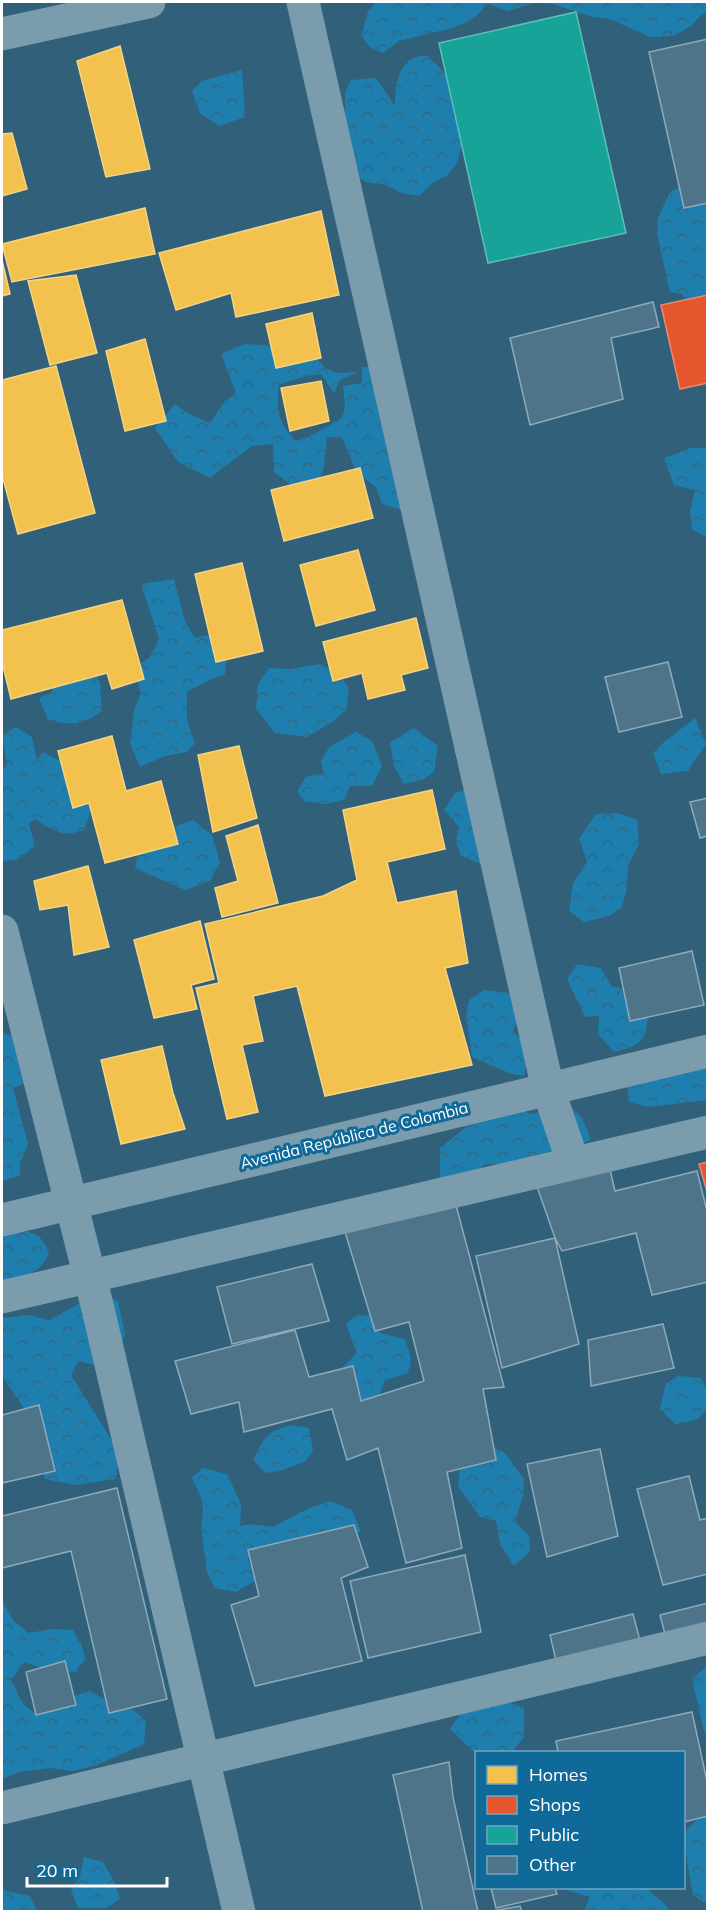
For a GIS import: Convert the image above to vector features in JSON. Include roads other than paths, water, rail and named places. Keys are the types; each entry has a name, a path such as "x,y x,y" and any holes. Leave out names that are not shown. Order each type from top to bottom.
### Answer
{"street":[{"path":"2,34 149,2"},
{"path":"303,2 548,1089 573,1162"},
{"path":"2,931 70,1205 90,1276 239,1911"},
{"name":"Avenida República de Colombia","path":"2,1220 708,1051"},
{"path":"2,1297 708,1131"},
{"path":"2,1808 708,1638"}]}
